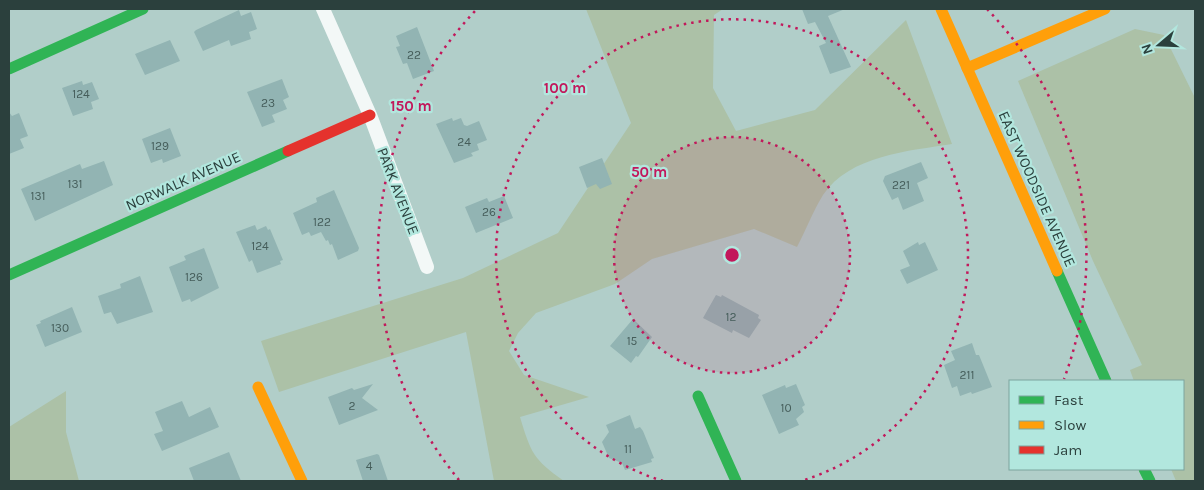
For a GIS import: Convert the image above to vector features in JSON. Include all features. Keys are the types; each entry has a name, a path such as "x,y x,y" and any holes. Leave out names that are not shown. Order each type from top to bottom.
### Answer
{"street":[{"path":"9,69 143,9"},
{"name":"PARK AVENUE","path":"323,9 370,115 427,267"},
{"name":"EAST WOODSIDE AVENUE","path":"941,9 1106,380"},
{"path":"967,68 1105,9"},
{"name":"NORWALK AVENUE","path":"9,275 370,115"},
{"path":"258,387 302,481"},
{"path":"698,396 736,481"}],"green space":[{"path":"586,9 723,9 714,15 713,88 736,131 815,110 906,20 952,144 882,157 848,171 823,195 797,247 754,229 652,259 615,284 536,313 518,333 509,351 524,375 589,397 520,417 534,454 539,461 564,481 494,481 466,332 279,392 261,341 463,278 558,233 631,123"},
{"path":"1135,29 1164,35 1195,98 1195,481 1176,481 1171,470 1184,470 1184,380 1134,380 1130,370 1142,365 1093,261 1018,81"},
{"path":"66,391 66,432 79,481 9,481 9,427"}],"building":[{"path":"802,9 845,9 828,16 851,67 830,74 819,46 826,43 815,22 808,24"},
{"path":"239,10 241,16 251,12 257,29 249,32 251,39 231,46 229,40 203,51 194,32"},
{"path":"417,27 434,71 413,79 407,63 403,64 396,47 400,46 396,36"},
{"path":"170,40 180,61 145,75 135,54"},
{"path":"282,79 289,97 283,100 287,109 272,115 275,122 262,127 247,92"},
{"path":"82,81 83,85 92,82 99,99 91,102 93,109 73,116 62,88"},
{"path":"9,112 12,116 19,113 28,136 20,139 24,148 9,154"},
{"path":"452,118 453,121 461,118 464,125 467,126 479,121 487,140 477,144 479,150 471,153 473,156 454,163 436,124"},
{"path":"170,128 181,156 163,163 162,159 151,163 142,139"},
{"path":"602,158 612,184 600,189 596,184 587,188 579,167"},
{"path":"104,161 113,185 35,221 21,189 80,164 82,169"},
{"path":"921,162 928,178 917,183 924,201 903,210 898,197 892,200 883,181 885,176"},
{"path":"334,190 359,248 358,251 338,260 332,244 330,245 328,240 326,241 321,232 311,236 309,232 302,235 293,213 317,202 316,198"},
{"path":"504,196 513,218 476,233 465,207 487,198 489,202"},
{"path":"255,225 257,230 266,226 268,230 270,229 283,260 280,261 281,264 257,273 252,260 249,262 236,232"},
{"path":"918,242 919,245 925,242 938,270 907,284 900,270 910,266 903,251"},
{"path":"204,248 219,288 191,302 190,299 182,302 169,267 186,260 184,256"},
{"path":"140,276 153,312 117,324 111,312 104,314 98,296 121,288 120,284"},
{"path":"716,295 721,297 722,295 759,315 758,318 761,320 749,338 733,330 732,333 703,318"},
{"path":"72,307 82,332 45,347 36,325 41,323 40,321"},
{"path":"633,319 652,337 638,357 636,356 631,363 610,346"},
{"path":"972,343 992,387 960,396 957,386 952,388 944,365 955,360 951,351"},
{"path":"373,384 362,398 378,410 339,425 328,397 352,388 354,390"},
{"path":"796,384 805,405 802,407 804,412 796,419 799,425 779,434 762,395 785,385 786,388"},
{"path":"182,401 189,417 210,407 219,427 162,451 154,434 163,431 155,412"},
{"path":"630,415 635,429 640,427 643,431 654,458 651,459 652,462 625,470 622,463 609,458 602,442 609,432 606,425"},
{"path":"229,452 241,481 194,481 189,468"},
{"path":"377,454 388,481 363,481 356,460"}],"traffic: fast":[{"path":"9,69 143,9"},
{"path":"9,275 288,151"},
{"path":"1057,271 1106,380"},
{"path":"698,396 736,481"},
{"path":"1144,470 1150,481"}],"traffic: slow":[{"path":"941,9 1057,271"},
{"path":"967,68 1105,9"},
{"path":"258,387 302,481"}],"traffic: jam":[{"path":"288,151 370,115"}]}
